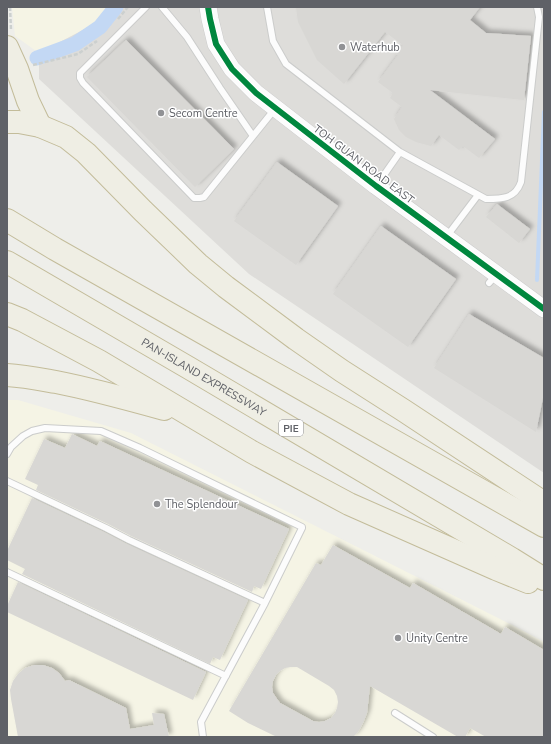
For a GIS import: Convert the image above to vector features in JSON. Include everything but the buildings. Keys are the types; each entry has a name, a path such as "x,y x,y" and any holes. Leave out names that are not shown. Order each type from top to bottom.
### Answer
{"highway":[{"path":"7,47 17,69 28,101 40,126"},
{"path":"7,122 19,122 40,126 66,138 86,153 198,264 226,287 296,340 544,503"},
{"path":"7,220 54,249 544,526"},
{"name":"PAN-ISLAND EXPRESSWAY","path":"7,262 189,368 498,551 544,580"},
{"path":"15,317 99,361 252,452 349,504 496,569 544,588"},
{"path":"12,373 126,398 197,419"}],"street":[{"name":"TOH GUAN ROAD EAST","path":"208,7 216,44 232,69 256,93 376,186 446,237 493,279 544,309"}],"lane":[{"path":"146,7 80,73 80,78 82,83 194,198 204,197 275,108"},
{"path":"162,7 187,37 253,136"},
{"path":"267,7 273,41 286,64 400,152 478,195 486,198 497,199 506,198 515,192 519,188 521,182 539,17 537,7"},
{"path":"376,186 400,152"},
{"path":"446,237 478,195"},
{"path":"7,454 11,447 23,436 32,431 45,428 101,431 140,448 302,527 265,603 201,722 203,737"},
{"path":"7,481 265,603"},
{"path":"7,572 226,676"},
{"path":"395,713 433,737"}],"path":[{"path":"115,24 128,7"},
{"path":"17,69 78,54 100,38"}],"shaded area":[{"path":"12,7 110,7 98,22 39,53 15,36"},
{"path":"110,7 544,7 544,473 249,274 39,79 39,53 98,22"},
{"path":"7,400 18,400 131,433 544,642 544,737 7,737"}],"waterway":[{"path":"37,58 75,44 100,27 116,7"},
{"path":"537,280 544,112"}],"cycle path":[{"path":"208,7 216,44 232,69 256,93 376,186 544,309"}],"place":[{"name":"Waterhub","path":"342,47"},
{"name":"Secom Centre","path":"161,113"},
{"name":"The Splendour","path":"157,504"},
{"name":"Unity Centre","path":"398,638"}]}
